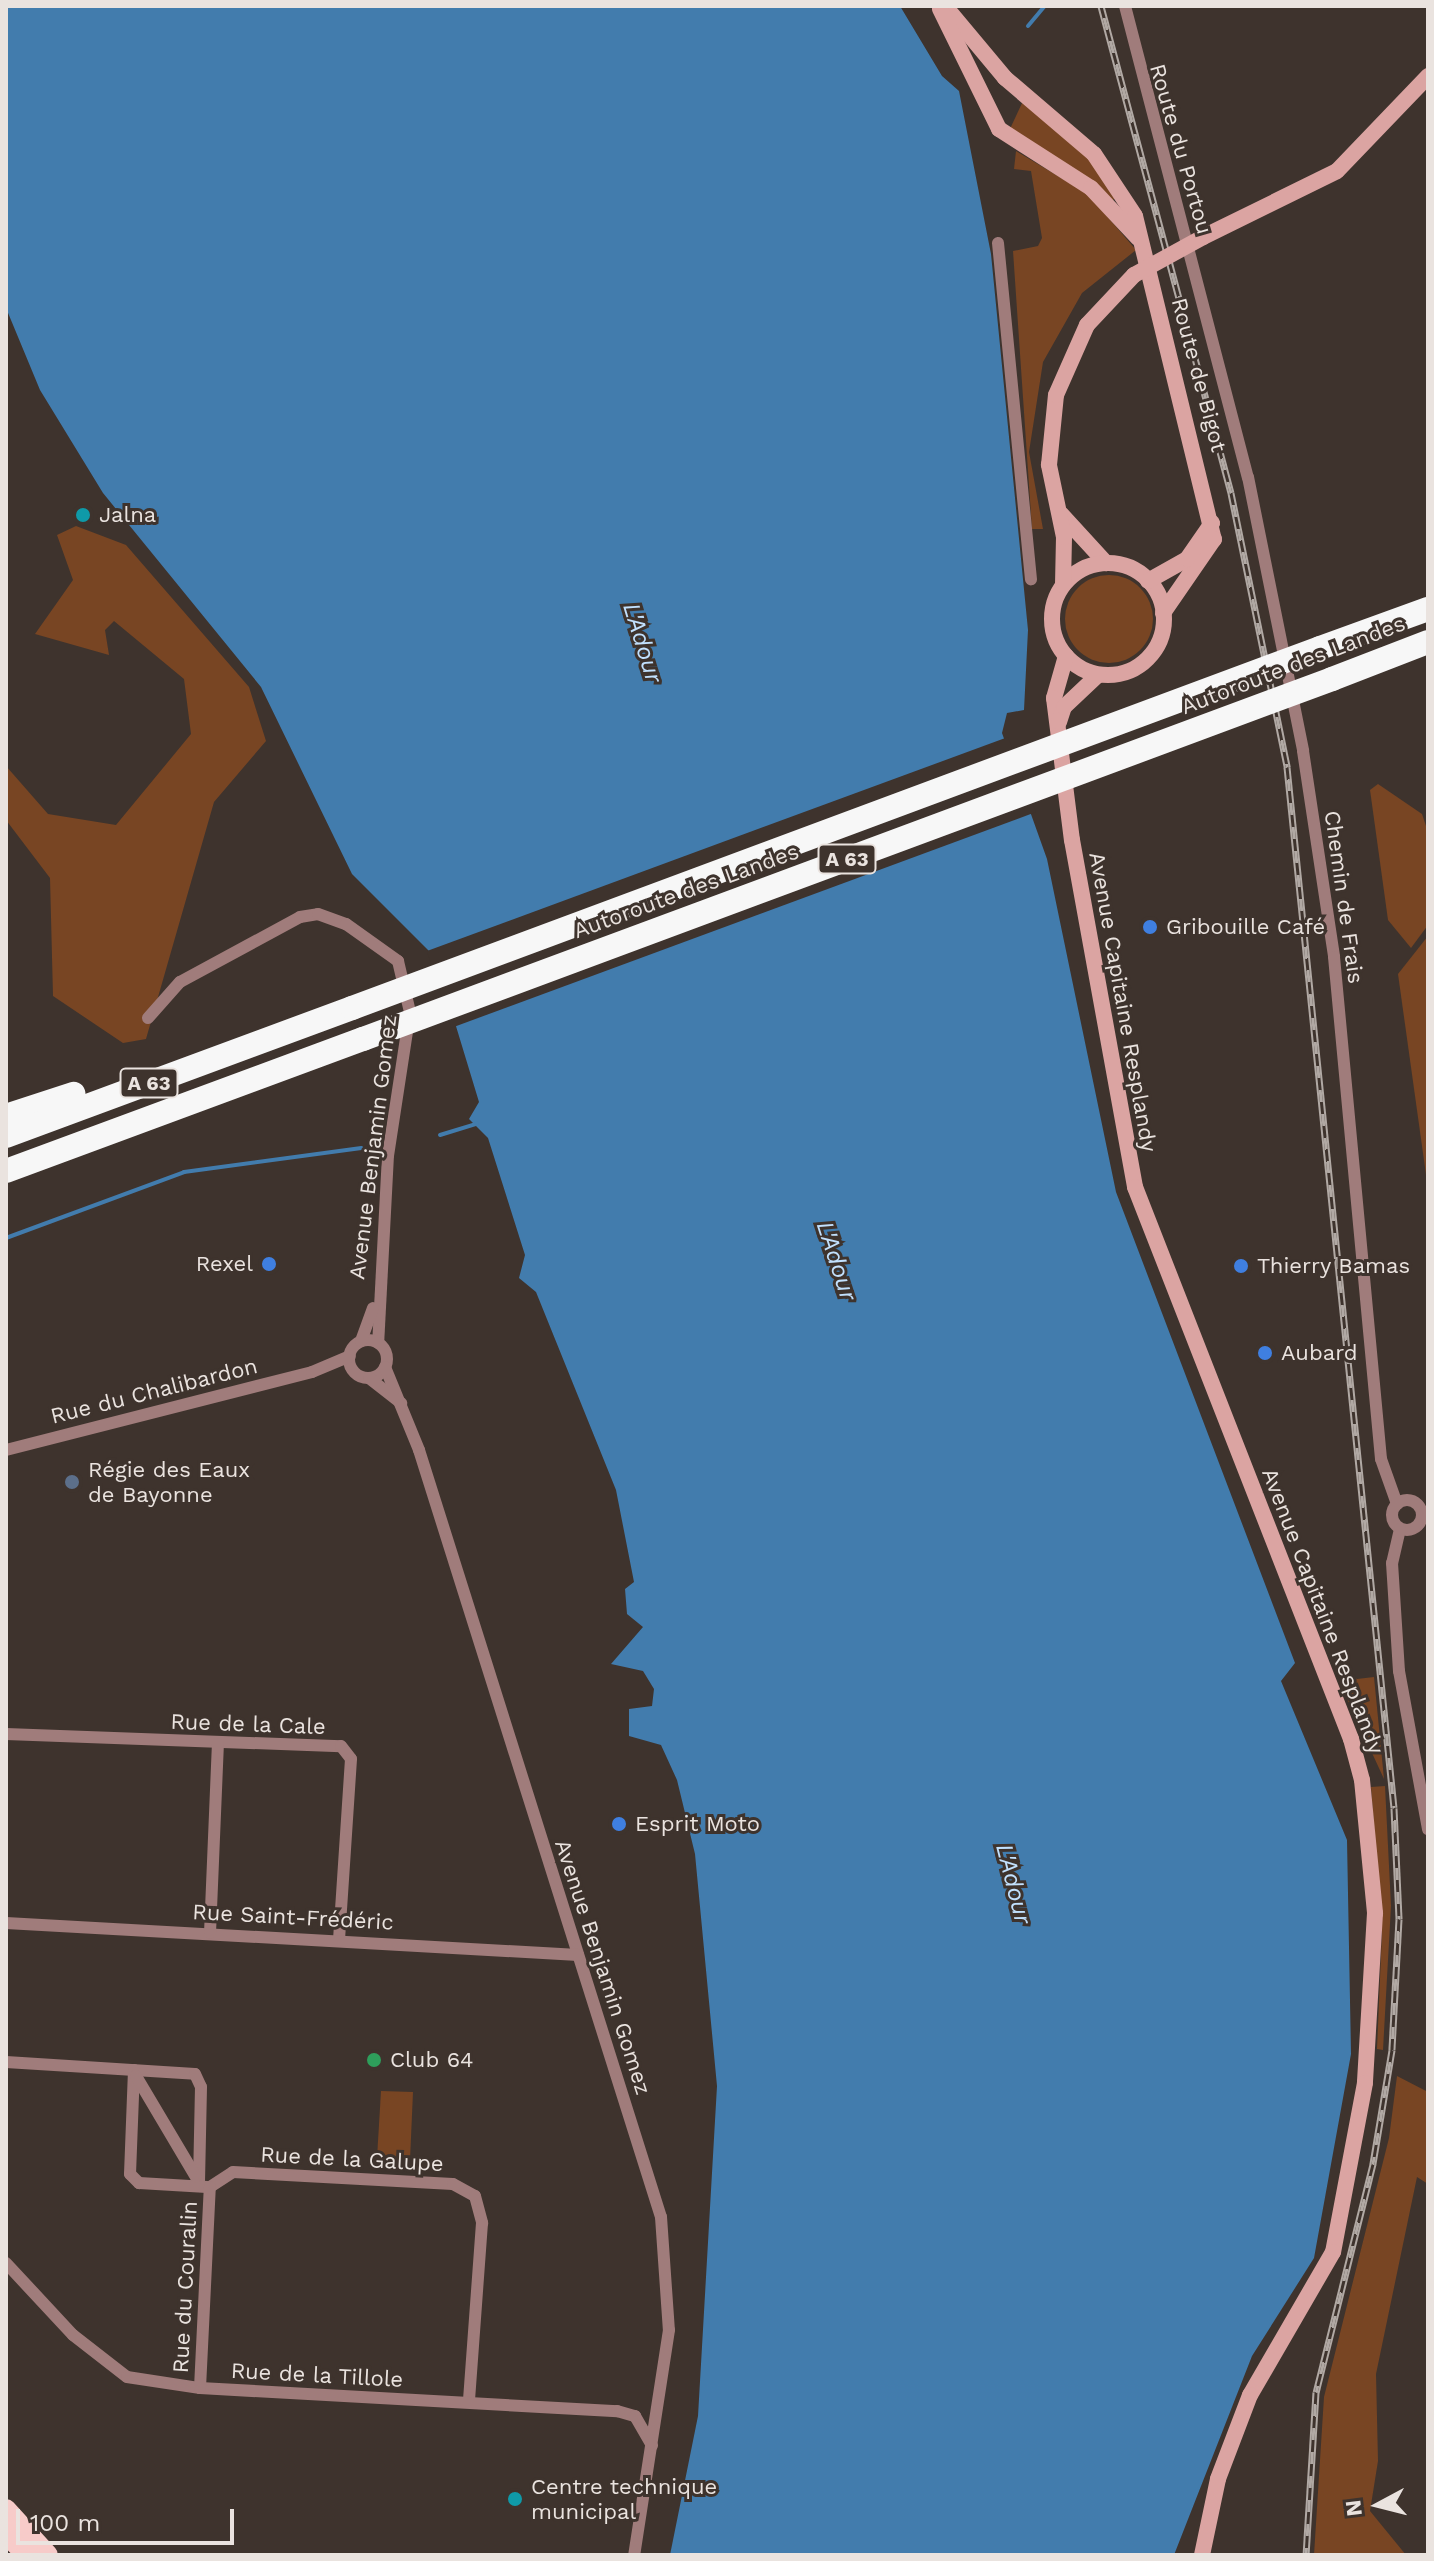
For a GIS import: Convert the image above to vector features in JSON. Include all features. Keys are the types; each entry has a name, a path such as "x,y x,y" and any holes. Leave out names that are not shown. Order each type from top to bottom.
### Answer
{"highway":[{"name":"Autoroute des Landes","path":"6,1136 1428,609"},
{"name":"Autoroute des Landes","path":"6,1173 1428,642"},
{"path":"6,1116 242,1033 293,1031"}],"main road":[{"name":"Route de Bigot","path":"938,6 999,129 1091,188 1139,239"},
{"name":"Route de Bigot","path":"945,6 1005,78 1094,154 1135,216 1212,523 1203,564 1163,613"},
{"path":"1098,675 1066,656 1053,629 1063,585 1060,513 1049,465 1056,395 1087,325 1134,275 1337,171 1428,76"},
{"path":"1059,724 1064,707 1098,675 1146,660 1163,613 1148,581 1106,563 1060,513"},
{"path":"1148,581 1187,559 1212,523"},
{"path":"1063,585 1106,563"},
{"name":"Avenue Capitaine Resplandy","path":"1066,656 1054,698 1072,840 1135,1187 1351,1739 1372,1885 1373,2010 1333,2252 1245,2408 1202,2555"},
{"path":"6,2509 48,2555"},
{"path":"6,2534 26,2555"}],"street":[{"name":"Route du Portou","path":"1125,6 1203,302"},
{"path":"998,243 1031,579"},
{"name":"Chemin de Frais","path":"1203,302 1248,477 1321,865 1381,1459 1397,1504 1392,1520 1400,1529"},
{"name":"Avenue Benjamin Gomez","path":"148,1018 180,982 280,921 318,914 346,924 398,961 409,983 388,1155 375,1302 378,1343 385,1367 403,1404 661,2217 667,2261 669,2330 634,2555"},
{"name":"Avenue Benjamin Gomez","path":"351,1363 375,1302"},
{"path":"361,1341 378,1343"},
{"path":"351,1363 403,1404"},
{"name":"Rue du Chalibardon","path":"6,1450 351,1363"},
{"path":"369,1378 385,1367"},
{"path":"1397,1504 1414,1502 1425,1516 1417,1527 1400,1529 1392,1563 1399,1671 1428,1829"},
{"name":"Rue de la Cale","path":"6,1734 218,1744 341,1746 351,1759 339,1939"},
{"path":"210,1933 218,1744"},
{"name":"Rue Saint-Frédéric","path":"6,1923 339,1939 578,1955"},
{"path":"6,2062 134,2070 204,2186"},
{"name":"Rue de la Galupe","path":"134,2070 130,2174 139,2183 204,2186 233,2172 453,2184 475,2196 482,2223 469,2402"},
{"name":"Rue du Couralin","path":"134,2070 199,2076 204,2186 200,2388"},
{"name":"Rue de la Tillole","path":"6,2263 106,2365 151,2384 617,2411 644,2425 652,2448"}],"shaded area":[{"path":"1023,101 1073,139 1118,195 1112,201 1009,131"},
{"path":"1016,151 1088,194 1136,250 1082,293 1043,362 1029,452 1043,529 1032,529 1013,251 1038,246 1042,238 1031,171 1014,169"},
{"path":"76,526 126,545 249,687 266,741 214,802 146,1039 123,1043 53,996 50,878 6,820 6,766 48,814 116,825 191,734 184,679 114,621 105,630 109,655 35,634 73,580 57,535"},
{"path":"1109,575 1126,579 1140,588 1149,602 1153,619 1149,636 1140,650 1126,659 1109,663 1092,659 1078,650 1069,636 1065,619 1069,602 1078,588 1092,579"},
{"path":"1378,784 1422,814 1428,832 1428,925 1411,948 1388,920 1370,790"},
{"path":"1428,936 1428,1189 1398,974"},
{"path":"1340,1668 1357,1679 1374,1677 1384,1779 1343,1690"},
{"path":"1385,1786 1391,1906 1383,2050 1377,2049 1382,1932 1371,1787"},
{"path":"1397,2076 1428,2092 1428,2184 1417,2177 1376,2374 1378,2461 1370,2511 1406,2555 1314,2555 1324,2397 1389,2138"},
{"path":"381,2091 413,2092 410,2160 377,2158"}],"water":[{"name":"L'Adour","path":"6,6 900,6 942,76 959,91 991,254 1028,630 1024,710 1007,713 1002,733 1047,859 1116,1192 1295,1663 1281,1681 1347,1840 1351,2054 1314,2258 1252,2356 1174,2555 670,2555 698,2416 717,2086 695,1854 677,1780 661,1745 629,1736 629,1709 652,1706 654,1689 643,1671 611,1664 643,1627 627,1614 625,1589 634,1582 616,1490 536,1292 519,1278 525,1255 488,1138 469,1119 479,1102 435,957 352,874 261,687 103,493 40,390 6,308"}],"pier":[{"path":"1008,737 1036,812 451,1028 427,951"}],"waterway":[{"path":"1028,26 1045,6"},
{"path":"440,1135 476,1124"},
{"path":"6,1238 184,1172 361,1148"}],"railway":[{"path":"1101,6 1231,493 1287,767 1394,1808 1399,1919 1392,2050 1373,2164 1316,2392 1306,2555"}],"place":[{"name":"Jalna","path":"83,515"},
{"name":"Gribouille Café","path":"1150,927"},
{"name":"Rexel","path":"269,1264"},
{"name":"Thierry Bamas","path":"1241,1266"},
{"name":"Aubard","path":"1265,1353"},
{"name":"Régie des Eaux de Bayonne","path":"72,1482"},
{"name":"Esprit Moto","path":"619,1824"},
{"name":"Club 64","path":"374,2060"},
{"name":"Centre technique municipal","path":"515,2499"}]}
